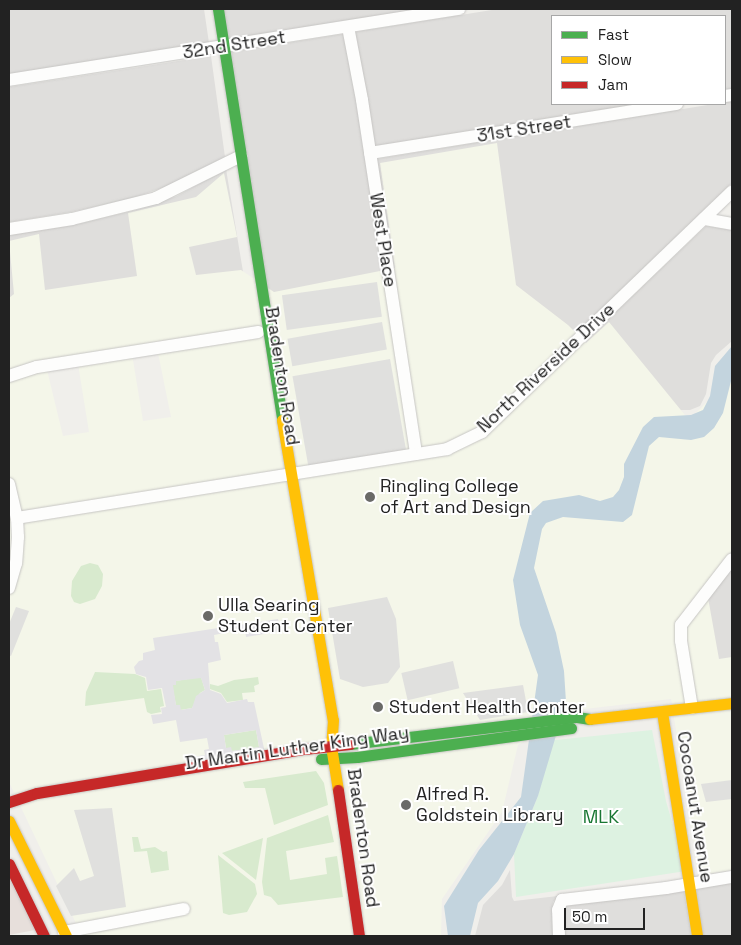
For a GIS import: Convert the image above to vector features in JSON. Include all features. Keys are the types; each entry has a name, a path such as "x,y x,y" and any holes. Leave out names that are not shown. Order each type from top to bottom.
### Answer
{"street":[{"name":"Bradenton Road","path":"209,9 220,48"},
{"name":"Bradenton Road","path":"218,9 220,48 236,158 286,475 322,723 331,746 359,936"},
{"name":"32nd Street","path":"9,80 459,9"},
{"name":"West Place","path":"348,27 370,153 416,454"},
{"name":"31st Street","path":"370,153 671,105"},
{"name":"Bradenton Road","path":"236,158 258,332 286,475"},
{"path":"9,229 72,219 156,198 236,158"},
{"name":"North Riverside Drive","path":"17,518 447,449 482,432 732,191"},
{"path":"704,219 719,224 732,224"},
{"path":"9,376 37,367 258,332"},
{"path":"9,484 17,518 16,563 9,588"},
{"path":"692,708 681,641 681,625 732,558"},
{"name":"Dr Martin Luther King Way","path":"9,803 37,793 331,746 475,729 581,721 732,703"},
{"name":"Cocoanut Avenue","path":"662,712 688,884 698,936"},
{"name":"Dr Martin Luther King Way","path":"9,803 41,804 264,767 480,741 581,721"},
{"path":"9,821 65,934"},
{"path":"9,864 43,936"},
{"path":"559,936 558,910 559,903 562,900 732,877"},
{"path":"26,899 65,934"},
{"path":"65,934 184,909"}],"shaded area":[{"path":"9,9 204,9 209,43 9,74"},
{"path":"224,9 420,9 229,40"},
{"path":"498,9 732,9 732,88 726,90 726,15 551,15 551,105 632,105 375,146 355,32"},
{"path":"344,34 410,449 296,467 231,52"},
{"path":"211,56 225,157 173,184 133,198 71,212 9,222 9,87"},
{"path":"732,101 732,183 479,427 421,447 377,159 708,105 726,105 726,102"},
{"name":"Ringling College of Art and Design","path":"497,143 516,285 568,325 586,343 609,322 689,420 732,377 732,558 707,592 719,659 732,657 732,870 699,875 671,699 576,710 518,745 502,812 442,899 441,936 82,936 9,782 9,298 14,294 9,241 39,234 45,290 137,276 128,213 196,197 224,173 237,237 189,247 196,275 241,270 274,292 395,268 380,163","holes":["157,348 171,417 143,421 132,354","78,364 89,432 63,436 47,370"]},
{"path":"226,169 252,326 9,369 9,235 74,225 136,210 177,196"},
{"path":"706,226 732,230 732,341 716,355 711,363 706,394 700,406 690,410 671,410 484,438"},
{"path":"377,282 382,317 287,330 282,295"},
{"path":"382,322 387,350 292,366 287,339"},
{"path":"732,346 732,377 723,413 714,428 704,437 691,440 659,437 649,446 632,515 623,522 563,517 546,523 542,529 534,568 556,633 564,671 566,702 538,796 514,854 498,881 478,903 470,936 448,936 444,906 479,850 521,797 538,675 520,625 513,580 530,513 543,501 579,495 600,501 613,497 619,490 624,477 624,464 643,427 654,417 691,415 703,410 710,396 715,366"},
{"path":"390,359 407,455 309,472 293,376"},
{"path":"732,569 732,697 693,618"},
{"path":"387,597 396,619 400,667 388,683 363,687 340,679 328,608"},
{"path":"16,607 29,611 11,656 9,655 9,624"},
{"path":"278,619 281,631 246,637 245,629 214,635 215,642 218,642 221,660 208,663 210,690 221,694 227,703 247,699 248,702 254,702 265,753 188,765 187,758 205,755 204,750 209,749 207,738 180,742 176,720 153,724 151,715 162,714 161,708 166,707 162,688 148,690 146,677 136,674 134,667 139,661 143,660 143,653 155,650 153,638","holes":["201,678 205,690 196,696 192,708 181,710 180,705 176,705 173,685 176,685 176,681","256,730 259,747 232,751 231,747 226,748 224,735"]},
{"path":"453,661 459,688 408,700 401,673"},
{"path":"523,685 528,712 480,720 463,693"},
{"path":"732,780 732,799 706,802 701,784"},
{"path":"112,808 126,907 71,916 56,886 74,868 80,881 94,876 74,810"},
{"path":"510,870 514,901 558,896 553,902 552,910 553,936 475,936 483,905 502,885"},
{"path":"9,877 35,930 9,935"},
{"path":"732,883 732,936 703,936 695,889"},
{"path":"684,891 692,936 565,936 565,906"}],"green space":[{"path":"90,563 98,565 103,574 102,586 95,599 80,604 74,602 71,596 72,581 81,566"},
{"path":"95,672 135,674 145,678 147,691 161,689 164,706 160,707 161,712 151,714 147,712 144,698 85,706 86,692"},
{"path":"201,677 205,690 200,693 192,708 180,710 176,705 172,685 175,681"},
{"path":"258,677 259,684 254,686 255,692 242,693 243,700 227,702 221,693 210,689 210,684 218,686 234,680"},
{"path":"256,730 259,747 232,751 226,748 224,735"},
{"name":"MLK","path":"652,730 666,801 686,871 516,897 514,854 538,796 546,741"},
{"path":"316,771 324,783 328,805 274,825 265,788 245,788 243,782"},
{"path":"328,815 334,842 286,851 290,880 327,874 325,858 337,856 343,897 278,905 271,897 264,895 262,882 267,838"},
{"path":"132,837 138,837 141,849 155,847 163,852 167,851 169,870 151,873 147,851 134,852"},
{"path":"263,838 256,880 222,853"},
{"path":"218,855 255,884 257,894 247,912 229,915 223,913"}],"traffic: fast":[{"path":"218,9 282,420"},
{"path":"350,744 577,717 590,719"},
{"path":"321,759 357,757 571,728"}],"traffic: slow":[{"path":"282,420 333,720 331,746 338,790"},
{"path":"590,719 732,703"},
{"path":"662,712 697,936"},
{"path":"9,821 66,936"}],"traffic: jam":[{"path":"9,802 37,793 304,749 350,744"},
{"path":"338,790 359,936"},
{"path":"9,864 44,936"}],"place":[{"name":"Ringling College of Art and Design","path":"370,497"},
{"name":"Ulla Searing Student Center","path":"208,616"},
{"name":"Student Health Center","path":"378,707"},
{"name":"Alfred R. Goldstein Library","path":"406,805"}]}
